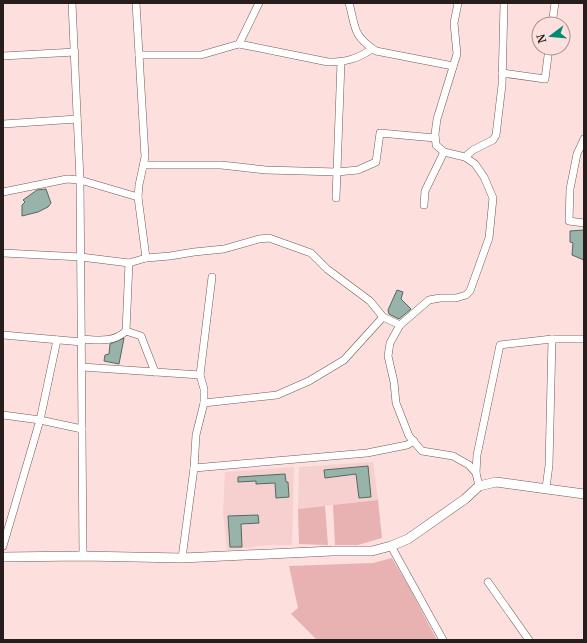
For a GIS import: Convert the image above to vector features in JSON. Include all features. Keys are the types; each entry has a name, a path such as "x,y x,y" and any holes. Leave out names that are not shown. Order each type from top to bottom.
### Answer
{"main road":[{"path":"3,557 83,556 182,558 332,551 372,551 391,546 408,538 465,499 479,486 496,482 584,494"}],"street":[{"path":"72,3 80,180 83,556"},
{"path":"136,3 145,157 138,197 146,258"},
{"path":"239,44 259,3"},
{"path":"349,3 353,25 358,36 365,44 376,51 453,66"},
{"path":"458,3 454,23 456,54 437,119 435,138 436,145 444,152 465,157 475,164 484,177 494,198 489,238 470,291 466,295 456,298 429,300 400,326 390,343 388,356 394,382 396,403 409,436 422,451 453,456 469,465 476,473"},
{"path":"465,157 473,150 493,140 496,135 502,73 504,3"},
{"path":"553,16 555,3"},
{"path":"139,55 201,54 239,44 328,62 341,62 360,57 372,48"},
{"path":"3,56 75,52"},
{"path":"502,73 545,79 548,56"},
{"path":"336,198 341,62"},
{"path":"3,124 77,119"},
{"path":"144,165 221,165 266,170 337,172 358,170 376,162 380,133 435,138"},
{"path":"584,139 578,154 570,188 569,221 584,223"},
{"path":"424,205 426,191 444,152"},
{"path":"3,192 67,179 80,180 138,197"},
{"path":"3,253 129,263 146,258 224,249 259,239 268,238 311,253 327,269 370,301 383,317 400,326"},
{"path":"3,335 82,341 104,340 121,336 126,331 129,263"},
{"path":"182,558 194,468 196,434 204,403 204,389 200,375 212,277"},
{"path":"204,403 277,394 309,381 344,360 383,317"},
{"path":"126,331 141,336 155,372"},
{"path":"479,486 476,473 477,455 500,345 552,339 584,339"},
{"path":"546,488 549,449 552,339"},
{"path":"3,546 40,420 57,340"},
{"path":"82,368 200,375"},
{"path":"3,415 40,420 82,430"},
{"path":"194,468 367,453 407,445 414,441"},
{"path":"391,546 443,640"},
{"path":"488,582 529,640"}],"shaded area":[{"path":"373,462 378,500 298,509 299,467"},
{"path":"294,467 292,545 270,545 227,550 223,512 225,472"},
{"path":"378,500 382,538 358,545 335,545 333,505"},
{"path":"325,506 328,545 299,544 298,509"},
{"path":"392,558 437,640 317,640 291,614 298,608 289,566 373,563"}],"building":[{"path":"46,189 51,203 48,207 38,212 22,216 22,205 25,202 23,200 37,190"},
{"path":"584,230 584,260 572,255 573,243 570,242 570,231"},
{"path":"397,290 403,292 401,299 411,309 399,319 389,314 388,310"},
{"path":"124,338 119,364 104,361 105,355 109,354 110,344"},
{"path":"368,466 371,497 359,498 356,474 325,478 324,470"},
{"path":"285,474 286,482 288,482 289,497 276,498 275,483 256,484 256,481 238,482 238,477"},
{"path":"258,515 259,523 241,524 242,547 230,547 228,516"}]}
